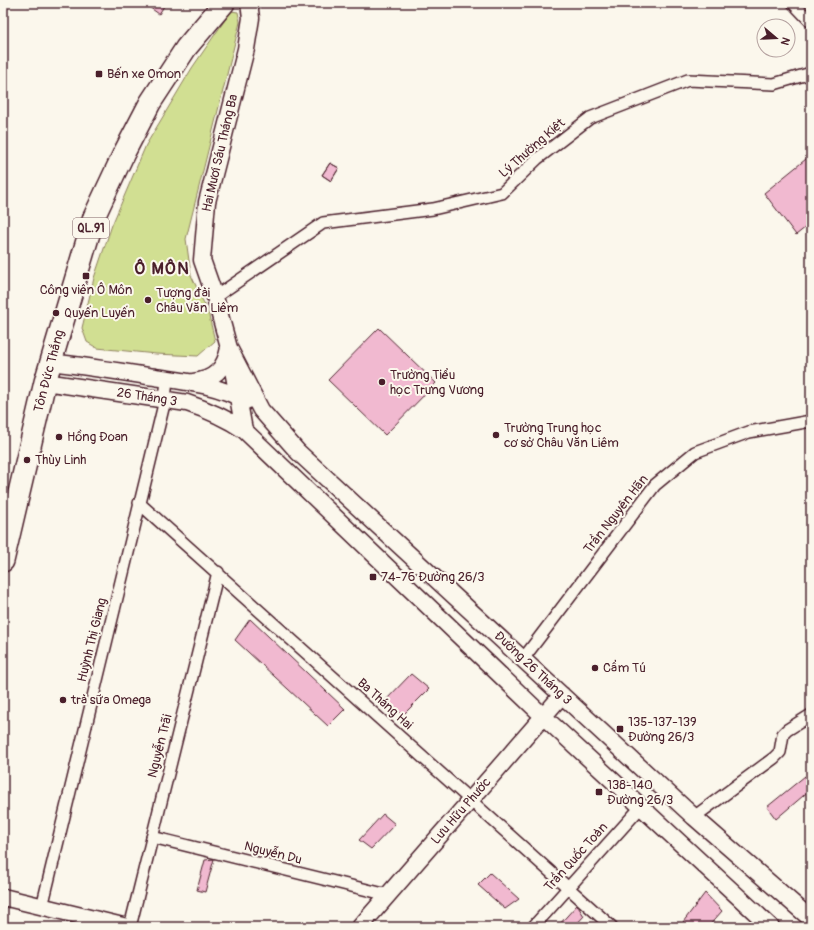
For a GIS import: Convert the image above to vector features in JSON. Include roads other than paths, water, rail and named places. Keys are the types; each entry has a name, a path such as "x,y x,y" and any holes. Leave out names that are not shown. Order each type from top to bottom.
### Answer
{"highway":[{"name":"Tôn Đức Thắng","path":"3,561 10,500 94,217 124,153 150,103 186,48 224,3"}],"street":[{"name":"Hai Mươi Sáu Tháng Ba","path":"244,430 229,348 215,297 202,260 207,202 246,49 251,18 249,3"},
{"path":"793,3 811,22"},
{"name":"Lý Thường Kiệt","path":"215,297 323,223 433,209 502,193 537,159 590,118 688,80 774,84 811,73"},
{"name":"26 Tháng 3","path":"188,382 209,379 218,372 227,358 229,348"},
{"name":"Hai Mươi Sáu Tháng Ba","path":"229,348 262,410"},
{"name":"26 Tháng 3","path":"50,362 188,382 214,388 238,397 262,410"},
{"name":"Huỳnh Thị Giang","path":"42,907 168,379"},
{"name":"26 Tháng 3","path":"45,382 187,403 228,419 244,430"},
{"name":"Đường 26 Tháng 3","path":"262,410 298,452 694,817 811,919"},
{"name":"Trần Nguyên Hãn","path":"523,659 655,486 695,452 749,432 811,422"},
{"path":"244,430 544,717 771,927"},
{"name":"Ba Tháng Hai","path":"139,503 218,572 612,927"},
{"name":"Nguyễn Trãi","path":"130,927 218,572"},
{"name":"Lưu Hữu Phước","path":"360,927 562,695"},
{"path":"694,817 774,758 780,752 783,734 811,715"},
{"name":"Trần Quốc Toản","path":"533,927 641,807"},
{"name":"Nguyễn Du","path":"152,837 388,895"},
{"path":"3,897 127,927"}],"place":[{"name":"Bến xe Omon","path":"99,74"},
{"name":"Công viên Ô Môn","path":"86,276"},
{"name":"Tượng đài Châu Văn Liêm","path":"148,300"},
{"name":"Quyến Luyến","path":"56,313"},
{"name":"Trường Tiểu học Trưng Vương","path":"382,382"},
{"name":"Trường Trung học cơ sở Châu Văn Liêm","path":"496,435"},
{"name":"Hồng Đoan","path":"59,437"},
{"name":"Thùy Linh","path":"27,460"},
{"name":"74-76 Đường 26/3","path":"373,577"},
{"name":"Cẩm Tú","path":"595,668"},
{"name":"trà sữa Omega","path":"63,700"},
{"name":"135-137-139 Đường 26/3","path":"620,729"},
{"name":"138-140 Đường 26/3","path":"599,792"}],"district":[{"name":"Ô MÔN","path":"162,268"}]}
